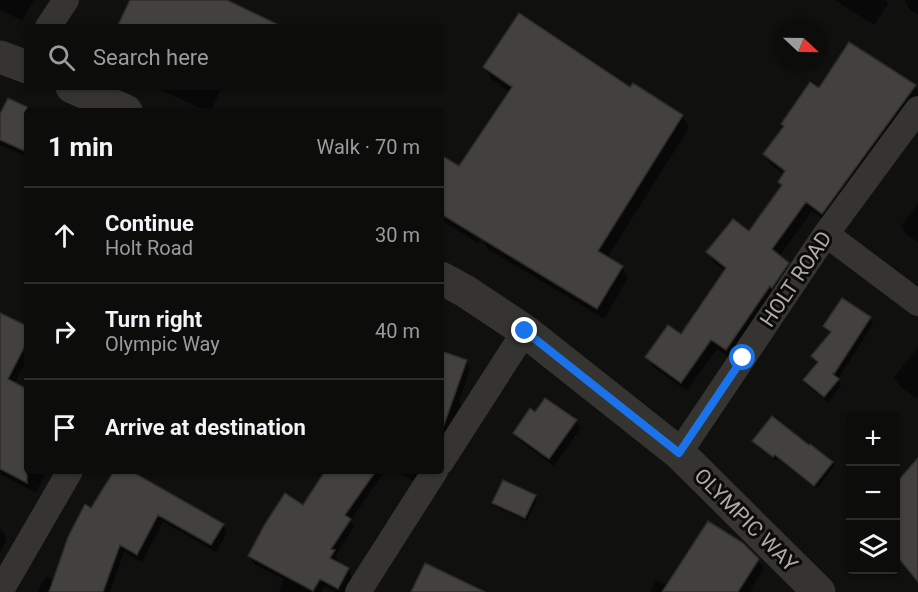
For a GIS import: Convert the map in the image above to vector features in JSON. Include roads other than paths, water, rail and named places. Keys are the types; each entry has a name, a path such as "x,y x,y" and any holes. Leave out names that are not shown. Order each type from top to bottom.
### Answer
{"street":[{"path":"50,24 66,0"},
{"path":"79,90 119,108"},
{"name":"HOLT ROAD","path":"679,453 826,234 918,109"},
{"path":"826,234 918,303"},
{"name":"OLYMPIC WAY","path":"444,280 525,331 679,453 819,592"},
{"path":"444,457 525,331"},
{"path":"0,592 68,474"},
{"path":"358,592 433,474"}]}
